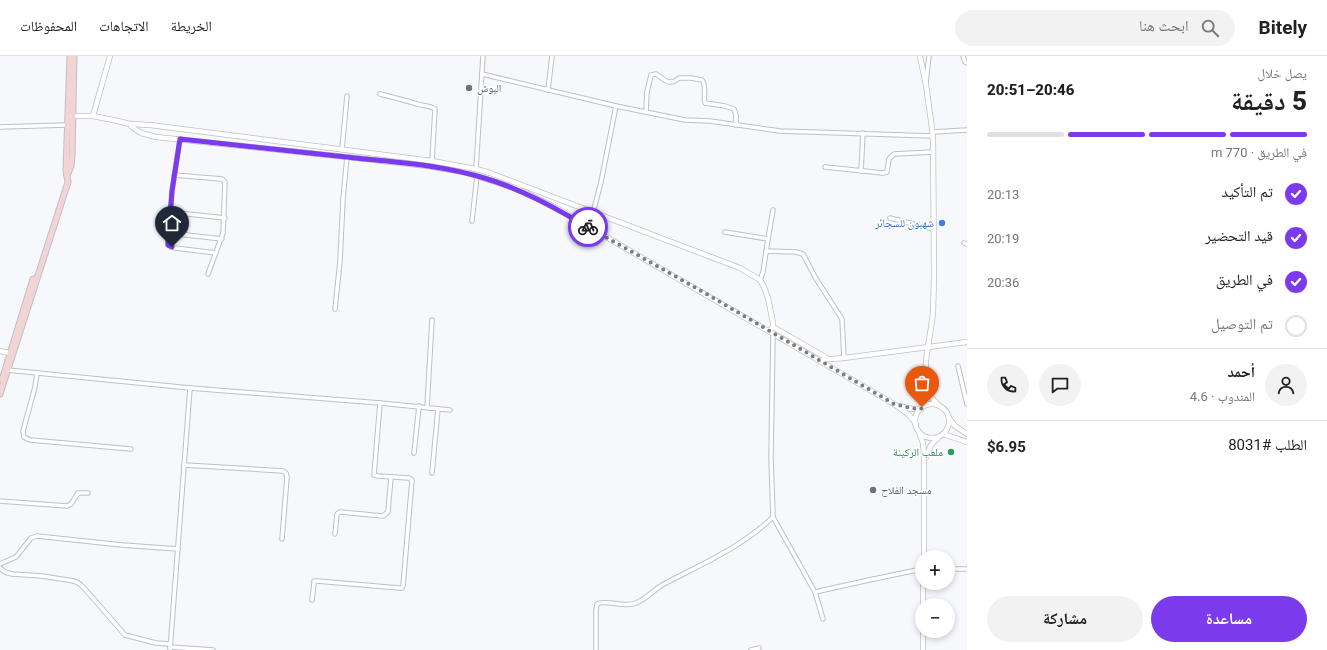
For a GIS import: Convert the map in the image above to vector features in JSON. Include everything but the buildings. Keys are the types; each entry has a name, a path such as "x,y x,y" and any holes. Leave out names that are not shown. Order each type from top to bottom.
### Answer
{"main road":[{"path":"0,394 9,353 66,177 70,170 72,160 70,56"},
{"path":"0,387 68,182 66,177 67,125 70,116 74,56"}],"street":[{"path":"93,116 110,56"},
{"path":"476,169 484,56"},
{"path":"548,90 552,56"},
{"path":"916,424 917,416 921,409 925,392 926,360 933,314 933,134 920,56"},
{"path":"926,85 929,56"},
{"path":"963,56 965,62 967,63"},
{"path":"482,74 616,106 685,120 710,121 780,131 933,134 967,130"},
{"path":"646,112 647,92 651,75 657,75 670,83 679,78 697,79 702,80 705,84 704,99 706,103 734,109 736,115 736,125"},
{"path":"380,94 430,106 435,109 432,161"},
{"path":"342,149 348,96"},
{"path":"589,228 601,182 616,106"},
{"path":"70,116 93,116 130,124 150,125 342,149 432,161 476,169 545,193 740,268 760,280 767,294 773,327 771,332 771,449 773,517 815,592 823,619"},
{"path":"130,124 136,130 150,136 427,166 464,172 518,189 543,201 819,360 894,404 908,414 916,424 923,443 924,550"},
{"path":"0,127 67,125"},
{"path":"861,171 863,133"},
{"path":"180,139 169,212 168,245 172,247 216,253"},
{"path":"263,148 264,140"},
{"path":"825,167 886,173 888,170 889,158 896,153 933,152"},
{"path":"335,309 347,157"},
{"path":"174,175 224,180 226,184 224,232 208,274"},
{"path":"472,221 477,176"},
{"path":"543,201 545,193"},
{"path":"760,280 763,272 774,210"},
{"path":"169,212 225,218"},
{"path":"890,218 933,229"},
{"path":"725,232 768,239"},
{"path":"168,233 222,239"},
{"path":"766,251 796,252 803,254 815,277 842,319 844,358"},
{"path":"427,407 432,320"},
{"path":"773,327 828,358"},
{"path":"819,360 967,342"},
{"path":"0,351 9,353"},
{"path":"958,366 967,404"},
{"path":"6,370 190,388 419,406 450,410"},
{"path":"37,373 35,387 23,431 24,437 30,440 131,449"},
{"path":"926,382 929,393 939,406 943,408 955,426 967,434"},
{"path":"170,647 190,388"},
{"path":"312,600 314,581 399,588 403,586 412,480 406,478 375,476 374,473 380,403"},
{"path":"894,404 921,409 930,405 939,406"},
{"path":"414,453 419,406"},
{"path":"432,473 438,409"},
{"path":"924,463 927,451 931,444 942,435 948,426 948,417"},
{"path":"920,432 929,438 935,438 942,435 967,442"},
{"path":"184,465 283,471 286,473 287,477 282,539"},
{"path":"335,534 338,512 383,516 387,514 391,477"},
{"path":"0,501 67,506 72,503 77,494 81,492 88,493"},
{"path":"596,650 597,604 602,602 626,605 637,603 662,584 689,572 734,546 763,527 773,517"},
{"path":"0,564 16,557 31,538 37,536 178,549"},
{"path":"0,568 5,572 12,574 42,576 80,584 125,635 170,647 213,650"},
{"path":"955,569 967,568"},
{"path":"815,592 915,570"},
{"path":"923,638 923,650"},
{"path":"751,650 759,648"}],"way so far":[{"path":"588,227 833,367 894,404 912,409 921,409 922,407"}],"place":[{"name":"البوش","path":"469,88"},
{"name":"شهبون للسجائر","path":"942,223"},
{"name":"ملعب الركينة","path":"951,452"},
{"name":"مسجد الفلاح","path":"873,490"}],"route":[{"path":"172,247 168,245 169,212 180,139 427,166 464,172 490,179 530,194 588,227"}]}
